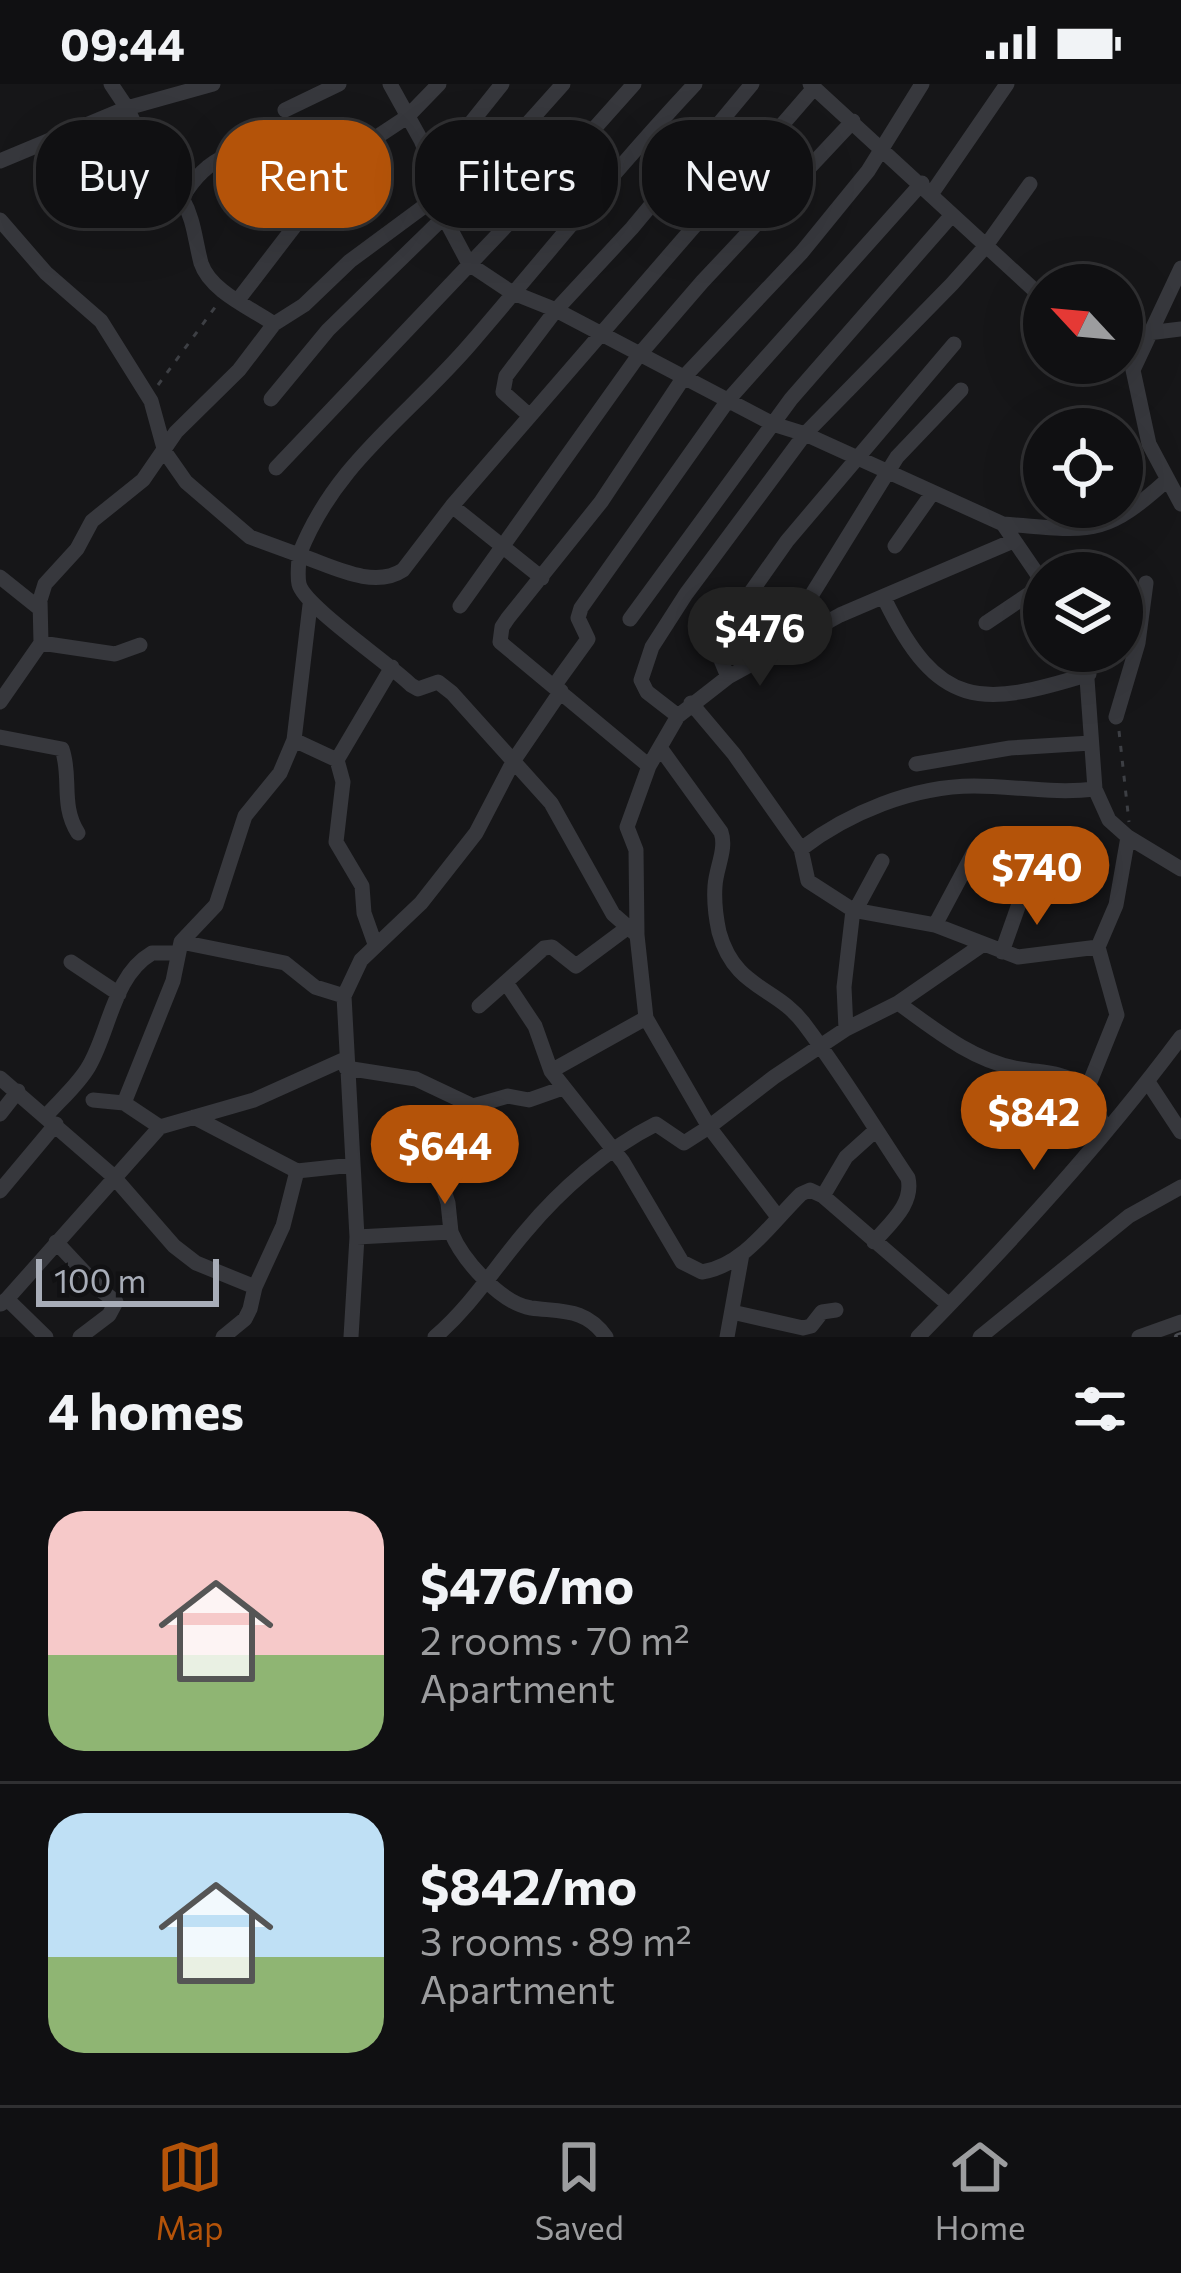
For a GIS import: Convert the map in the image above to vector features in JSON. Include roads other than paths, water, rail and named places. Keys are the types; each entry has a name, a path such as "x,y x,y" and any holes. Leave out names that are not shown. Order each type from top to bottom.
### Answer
{"street":[{"path":"111,84 133,120"},
{"path":"0,161 127,108 213,84"},
{"path":"285,110 339,84"},
{"path":"390,84 415,133"},
{"path":"391,128 439,84"},
{"path":"473,120 502,84"},
{"path":"531,120 563,84"},
{"path":"276,467 634,84"},
{"path":"632,932 614,914 551,803 514,760 443,685 434,681 416,688 310,604 299,585 299,555 313,519 348,470 472,342 695,84"},
{"path":"530,416 503,392 502,383 556,310 632,228 752,84"},
{"path":"649,766 507,648 500,634 625,470 684,377 802,252 883,149 922,84"},
{"path":"351,1337 357,1237 345,1064 344,996 350,978 375,944 422,903 476,833 588,639 578,618 581,608 729,399 927,188 1007,84"},
{"path":"0,220 46,274 94,311 146,393 158,417 165,452 186,482 250,537 370,579 403,571 598,334 821,88 1023,280"},
{"path":"460,606 639,356 853,121"},
{"path":"192,184 216,161"},
{"path":"678,716 642,685 652,647 805,434 985,247 1030,184"},
{"path":"0,702 41,643 45,584 77,549 92,521 130,494 176,432 238,370 274,324 415,214"},
{"path":"629,620 791,398 952,215"},
{"path":"192,228 206,272 274,324"},
{"path":"231,295 289,228"},
{"path":"271,399 328,330 433,228"},
{"path":"450,228 469,264 511,292 556,310 773,424 1003,524 1095,528 1128,515 1167,480"},
{"path":"1143,341 1181,268"},
{"path":"1148,333 1181,329"},
{"path":"728,677 716,648 720,636 787,541 954,344"},
{"path":"1132,384 1149,444 1181,504"},
{"path":"804,636 797,617 904,448 962,390"},
{"path":"895,546 931,495"},
{"path":"452,506 542,578"},
{"path":"986,623 1044,584 1003,524"},
{"path":"778,1217 710,1126 646,1018 632,932 636,850 627,826 649,766 678,716 691,703 840,615 1013,541"},
{"path":"0,577 40,609"},
{"path":"1143,594 1146,583"},
{"path":"884,598 913,647 943,680 962,692 1015,694 1089,674 1094,789 1100,807 1125,835 1181,869"},
{"path":"124,1103 173,981 179,947 216,905 245,816 280,773 294,740 310,604"},
{"path":"41,643 115,654 140,645"},
{"path":"375,944 364,913 362,886 336,842 343,782 338,760 392,668"},
{"path":"1116,717 1124,672"},
{"path":"691,703 734,754 801,849 808,880 854,911 935,925 1029,958 1098,947"},
{"path":"0,737 62,749 66,809 78,833"},
{"path":"294,740 338,760"},
{"path":"916,764 1010,748 1091,743"},
{"path":"661,749 724,841 714,889 720,933 732,959 744,978 803,1022 911,1186 905,1205 874,1242"},
{"path":"801,849 845,819 936,790 966,786 1052,792 1094,789"},
{"path":"1088,1087 1117,1015 1098,947 1116,905 1125,835"},
{"path":"935,925 975,850"},
{"path":"846,1029 844,987 854,911 882,861"},
{"path":"1002,952 1025,887"},
{"path":"479,1006 544,948 552,947 576,966 632,932"},
{"path":"435,1337 489,1282 549,1205 614,1150 656,1124 684,1143 818,1047 898,1003 982,945"},
{"path":"0,1191 87,1070 119,994 145,957 179,947 285,964 315,987 344,996"},
{"path":"71,962 119,994"},
{"path":"507,984 535,1026 551,1071 614,1150 690,1269 712,1271 742,1254 810,1190 823,1196 949,1305"},
{"path":"898,1003 979,1055 1013,1068 1049,1070 1088,1087 1106,1130"},
{"path":"551,1071 646,1018"},
{"path":"918,1337 1106,1130 1181,1037"},
{"path":"46,1337 3,1302 160,1127 254,1100 345,1064 416,1079 473,1106 508,1096 530,1100 563,1088"},
{"path":"0,1078 113,1176 174,1246 196,1263 255,1287"},
{"path":"1148,1082 1181,1132"},
{"path":"0,1114 18,1091"},
{"path":"94,1100 124,1103 160,1127"},
{"path":"194,1117 297,1171 353,1165"},
{"path":"823,1196 846,1157 876,1130"},
{"path":"223,1337 245,1319 283,1226 297,1171"},
{"path":"440,1178 460,1253 489,1282 522,1305 582,1315 606,1337"},
{"path":"980,1337 1103,1235 1181,1187"},
{"path":"357,1237 451,1232"},
{"path":"56,1242 116,1302 109,1315 80,1337"},
{"path":"727,1337 742,1254"},
{"path":"732,1312 803,1328 823,1312 836,1310"},
{"path":"1138,1337 1181,1322"}]}
